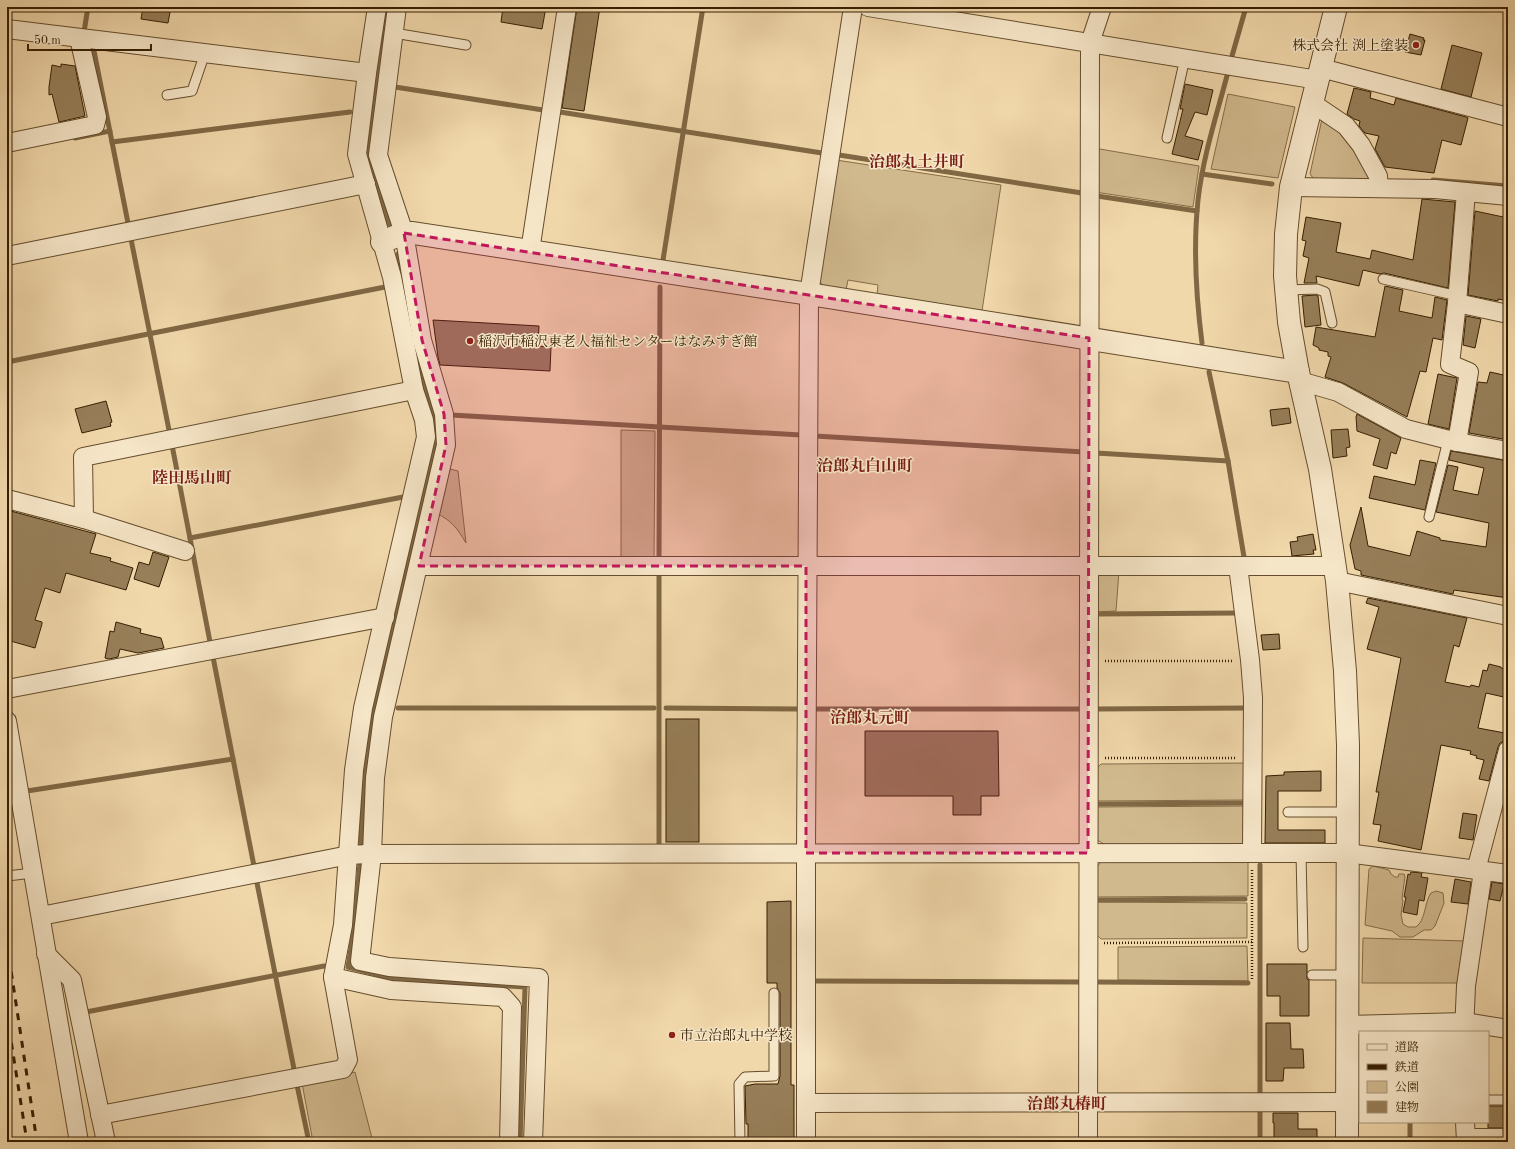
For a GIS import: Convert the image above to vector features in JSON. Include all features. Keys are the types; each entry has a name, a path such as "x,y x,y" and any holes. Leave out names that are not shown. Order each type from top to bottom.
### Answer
{"street":[{"path":"377,7 357,154 392,277 414,390 424,420 426,437 363,708 354,770 361,854 360,961 389,968 539,978 533,1142"},
{"path":"100,1115 343,1069 348,1060 333,977 343,924 361,854 375,778 383,716 446,445 444,414 422,340 404,233 378,155 397,7"},
{"path":"530,251 567,7"},
{"path":"806,1142 806,566 809,294 853,7"},
{"path":"868,7 1185,58 1320,74 1508,117"},
{"path":"1088,1142 1090,43 1102,7"},
{"path":"1336,7 1291,187 1286,234 1285,276 1289,322 1299,376 1320,469 1336,574 1345,671 1348,745 1348,1142"},
{"path":"7,29 367,73"},
{"path":"7,144 95,125 97,117 79,38"},
{"path":"1312,103 1346,126 1361,145 1378,176 1379,188"},
{"path":"7,256 366,184"},
{"path":"1291,187 1435,189 1508,196"},
{"path":"1452,441 1469,372 1450,364 1458,299 1466,192"},
{"path":"382,242 404,233 413,233 1089,338 1299,376 1338,392 1406,429 1452,441 1508,451"},
{"path":"1458,299 1508,314"},
{"path":"84,519 83,457 414,390"},
{"path":"7,499 84,519 185,551"},
{"path":"418,566 1238,566 1336,574 1508,616"},
{"path":"1238,566 1250,660 1253,698 1252,853"},
{"path":"7,689 385,617"},
{"path":"7,721 78,1142"},
{"path":"1464,1027 1466,986 1480,871 1508,750"},
{"path":"41,916 361,854 1347,853 1508,874"},
{"path":"46,954 72,980 106,1142"},
{"path":"333,977 391,990 503,997 512,1006 509,1142"},
{"path":"1347,1025 1508,1029"},
{"path":"806,1103 1347,1102"},
{"path":"1466,1134 1508,1138"}],"lane":[{"path":"394,33 466,45"},
{"path":"167,95 192,91 205,53"},
{"path":"1167,138 1185,58"},
{"path":"1382,279 1458,299"},
{"path":"1287,290 1317,290 1325,292 1332,323"},
{"path":"1430,517 1452,441"},
{"path":"1288,812 1347,812"},
{"path":"1301,853 1303,947"},
{"path":"7,876 33,873"},
{"path":"1312,975 1347,975"},
{"path":"740,1142 739,1084 745,1077 774,1076 774,993"},
{"path":"1489,1100 1508,1100"}],"path":[{"path":"1088,661 1250,660"},
{"path":"1088,757 1253,758"},
{"path":"1252,853 1252,981"},
{"path":"1088,943 1252,942"}],"highlighted area":[{"path":"404,233 1089,338 1088,853 806,853 806,566 419,566 446,445 444,414 422,340"}],"green space":[{"path":"1228,94 1295,107 1278,178 1211,169"},
{"path":"1322,119 1343,129 1373,179 1316,182 1310,174"},
{"path":"1094,148 1199,166 1193,207 1095,192"},
{"path":"836,160 1001,185 982,311 877,295 878,285 848,280 846,290 824,287 818,279"},
{"path":"621,430 655,431 654,560 621,560"},
{"path":"446,468 458,471 466,543 454,525 436,513"},
{"path":"1100,571 1119,571 1116,611 1093,612 1093,576"},
{"path":"1247,763 1247,800 1094,801 1093,772 1101,764"},
{"path":"1248,806 1247,845 1105,845 1093,837 1094,807"},
{"path":"1102,861 1248,861 1248,896 1095,897 1095,869"},
{"path":"1373,866 1389,870 1395,877 1398,877 1399,874 1404,874 1405,877 1401,915 1403,924 1408,927 1416,927 1422,920 1431,893 1436,891 1443,893 1444,903 1435,926 1431,930 1424,930 1413,937 1400,937 1392,931 1365,925 1369,869"},
{"path":"1095,902 1247,903 1247,938 1101,939 1095,933"},
{"path":"1363,938 1466,941 1460,983 1362,983"},
{"path":"1247,946 1248,981 1118,980 1118,947"},
{"path":"355,1072 373,1142 313,1142 302,1083"}],"building":[{"path":"143,7 171,7 168,23 141,19"},
{"path":"503,7 546,7 542,29 501,22"},
{"path":"577,7 600,7 584,111 562,108"},
{"path":"1410,34 1424,38 1423,40 1425,40 1421,55 1405,52"},
{"path":"1452,45 1482,53 1471,97 1441,89"},
{"path":"61,64 75,66 85,116 59,122 52,94 49,95 49,87 52,65 61,67"},
{"path":"1185,84 1213,90 1207,115 1195,112 1185,136 1203,141 1198,160 1172,154 1183,109 1180,109"},
{"path":"1354,88 1371,92 1370,98 1394,105 1396,98 1468,118 1461,145 1442,140 1434,173 1385,167 1375,149 1379,136 1365,133 1359,126 1360,121 1347,114"},
{"path":"1422,199 1455,202 1448,288 1384,273 1380,274 1363,270 1359,286 1316,276 1317,283 1304,283 1309,258 1303,256 1306,241 1302,240 1306,217 1341,223 1336,252 1370,259 1372,250 1413,260"},
{"path":"1475,211 1508,218 1508,266 1504,283 1508,283 1508,301 1498,299 1498,301 1468,295"},
{"path":"1385,286 1403,290 1399,311 1432,318 1435,297 1447,300 1442,340 1433,338 1426,372 1420,371 1407,417 1343,383 1325,377 1331,357 1328,356 1328,352 1319,350 1319,348 1313,345 1316,327 1375,337"},
{"path":"1302,296 1318,296 1321,325 1305,327"},
{"path":"1466,316 1481,319 1475,348 1463,345"},
{"path":"433,320 539,326 538,346 551,347 550,371 440,365"},
{"path":"1490,372 1508,376 1508,440 1469,433 1478,382 1487,383"},
{"path":"1438,374 1457,378 1449,429 1428,424"},
{"path":"106,401 112,422 110,423 111,426 82,433 75,409"},
{"path":"1289,408 1291,423 1272,426 1270,410"},
{"path":"1357,414 1401,438 1396,454 1391,452 1387,469 1373,465 1380,439 1357,431"},
{"path":"1348,429 1350,447 1346,448 1347,456 1333,458 1331,430"},
{"path":"1451,451 1508,461 1508,598 1454,590 1453,594 1361,575 1361,571 1355,569 1350,545 1361,507 1368,546 1410,556 1417,531 1440,538 1440,540 1486,547 1489,523 1436,512 1448,465 1458,467 1453,490 1478,495 1484,468 1449,460"},
{"path":"1420,460 1436,463 1425,510 1369,498 1374,476 1415,485"},
{"path":"7,510 96,534 90,553 111,558 110,561 133,568 126,590 66,573 60,593 45,588 35,620 42,622 42,624 35,648 7,640"},
{"path":"1313,534 1316,550 1313,550 1314,554 1292,556 1290,542 1298,541 1297,537"},
{"path":"153,552 169,557 159,587 134,579 139,562 149,565"},
{"path":"1368,598 1467,618 1459,647 1454,645 1445,682 1470,687 1471,685 1479,687 1483,670 1487,671 1489,664 1501,667 1505,669 1504,672 1508,673 1508,698 1486,693 1478,728 1505,733 1504,741 1500,743 1498,747 1489,781 1479,779 1484,760 1476,758 1477,756 1470,754 1471,751 1441,745 1421,850 1378,841 1381,825 1373,824 1379,792 1376,792 1401,658 1367,649 1379,607 1366,603"},
{"path":"116,622 141,629 140,633 161,638 164,648 138,653 120,649 118,657 109,659 105,658 110,631 114,632"},
{"path":"1279,634 1280,649 1263,650 1261,635"},
{"path":"666,719 699,719 699,842 666,842"},
{"path":"865,731 998,731 999,796 981,796 981,815 953,815 953,796 865,796"},
{"path":"1321,771 1321,791 1278,791 1278,830 1325,830 1325,843 1265,843 1266,776 1284,775 1284,772"},
{"path":"1463,813 1477,815 1473,840 1459,838"},
{"path":"1411,872 1422,873 1421,877 1428,878 1424,901 1419,900 1417,915 1403,912 1408,874 1410,875"},
{"path":"1455,879 1471,882 1468,904 1451,902"},
{"path":"1492,882 1504,884 1500,901 1489,899"},
{"path":"791,901 791,1085 794,1085 794,1142 748,1142 745,1086 755,1084 778,1084 780,1076 780,993 777,988 777,983 767,983 767,902"},
{"path":"1267,964 1307,964 1307,979 1309,980 1309,1016 1280,1016 1280,996 1267,996"},
{"path":"1266,1023 1290,1023 1291,1049 1303,1049 1304,1068 1284,1068 1283,1081 1266,1081"},
{"path":"1489,1106 1508,1106 1508,1128 1488,1128"},
{"path":"1273,1113 1298,1113 1298,1129 1317,1129 1317,1142 1274,1142"}],"waterway":[{"path":"84,32 88,7"},
{"path":"387,7 368,156 389,224"},
{"path":"663,260 703,7"},
{"path":"1232,56 1246,7"},
{"path":"94,51 128,223"},
{"path":"1202,343 1196,272 1196,218 1200,184 1207,151 1228,72"},
{"path":"395,87 543,110"},
{"path":"112,142 350,112"},
{"path":"560,112 822,153"},
{"path":"75,138 110,131"},
{"path":"839,155 1082,193"},
{"path":"1202,174 1272,184"},
{"path":"1433,180 1508,186"},
{"path":"1097,196 1197,211"},
{"path":"131,239 169,430"},
{"path":"398,254 401,268"},
{"path":"7,362 385,287"},
{"path":"659,558 660,287"},
{"path":"416,357 436,424 436,443 375,708 364,780 355,924 348,967 395,979 525,987 520,1142"},
{"path":"1209,372 1228,461 1244,557"},
{"path":"451,415 801,435"},
{"path":"815,436 1084,452"},
{"path":"172,445 210,642"},
{"path":"1096,453 1228,461"},
{"path":"190,538 403,497"},
{"path":"659,573 659,844"},
{"path":"1097,614 1239,613"},
{"path":"213,657 254,866"},
{"path":"398,708 654,708"},
{"path":"666,708 799,709"},
{"path":"1097,709 1247,708"},
{"path":"815,709 1082,709"},
{"path":"27,791 233,759"},
{"path":"1099,804 1245,803"},
{"path":"1260,865 1260,1096"},
{"path":"257,883 294,1069"},
{"path":"1099,900 1245,899"},
{"path":"86,1012 324,966"},
{"path":"816,981 1081,982"},
{"path":"1097,982 1248,983"},
{"path":"297,1085 309,1142"},
{"path":"1260,1110 1260,1142"},
{"path":"1410,1123 1410,1142"}],"railway":[{"path":"7,944 37,1142"},
{"path":"7,1015 27,1142"}],"place":[{"name":"株式会社 渕上塗装","path":"1416,45"},
{"name":"稲沢市稲沢東老人福祉センターはなみすぎ館","path":"470,341"},
{"name":"市立治郎丸中学校","path":"672,1035"}],"district":[{"name":"治郎丸土井町","path":"917,161"},
{"name":"治郎丸白山町","path":"865,465"},
{"name":"陸田馬山町","path":"192,477"},
{"name":"治郎丸元町","path":"870,717"},
{"name":"治郎丸椿町","path":"1067,1103"}]}
